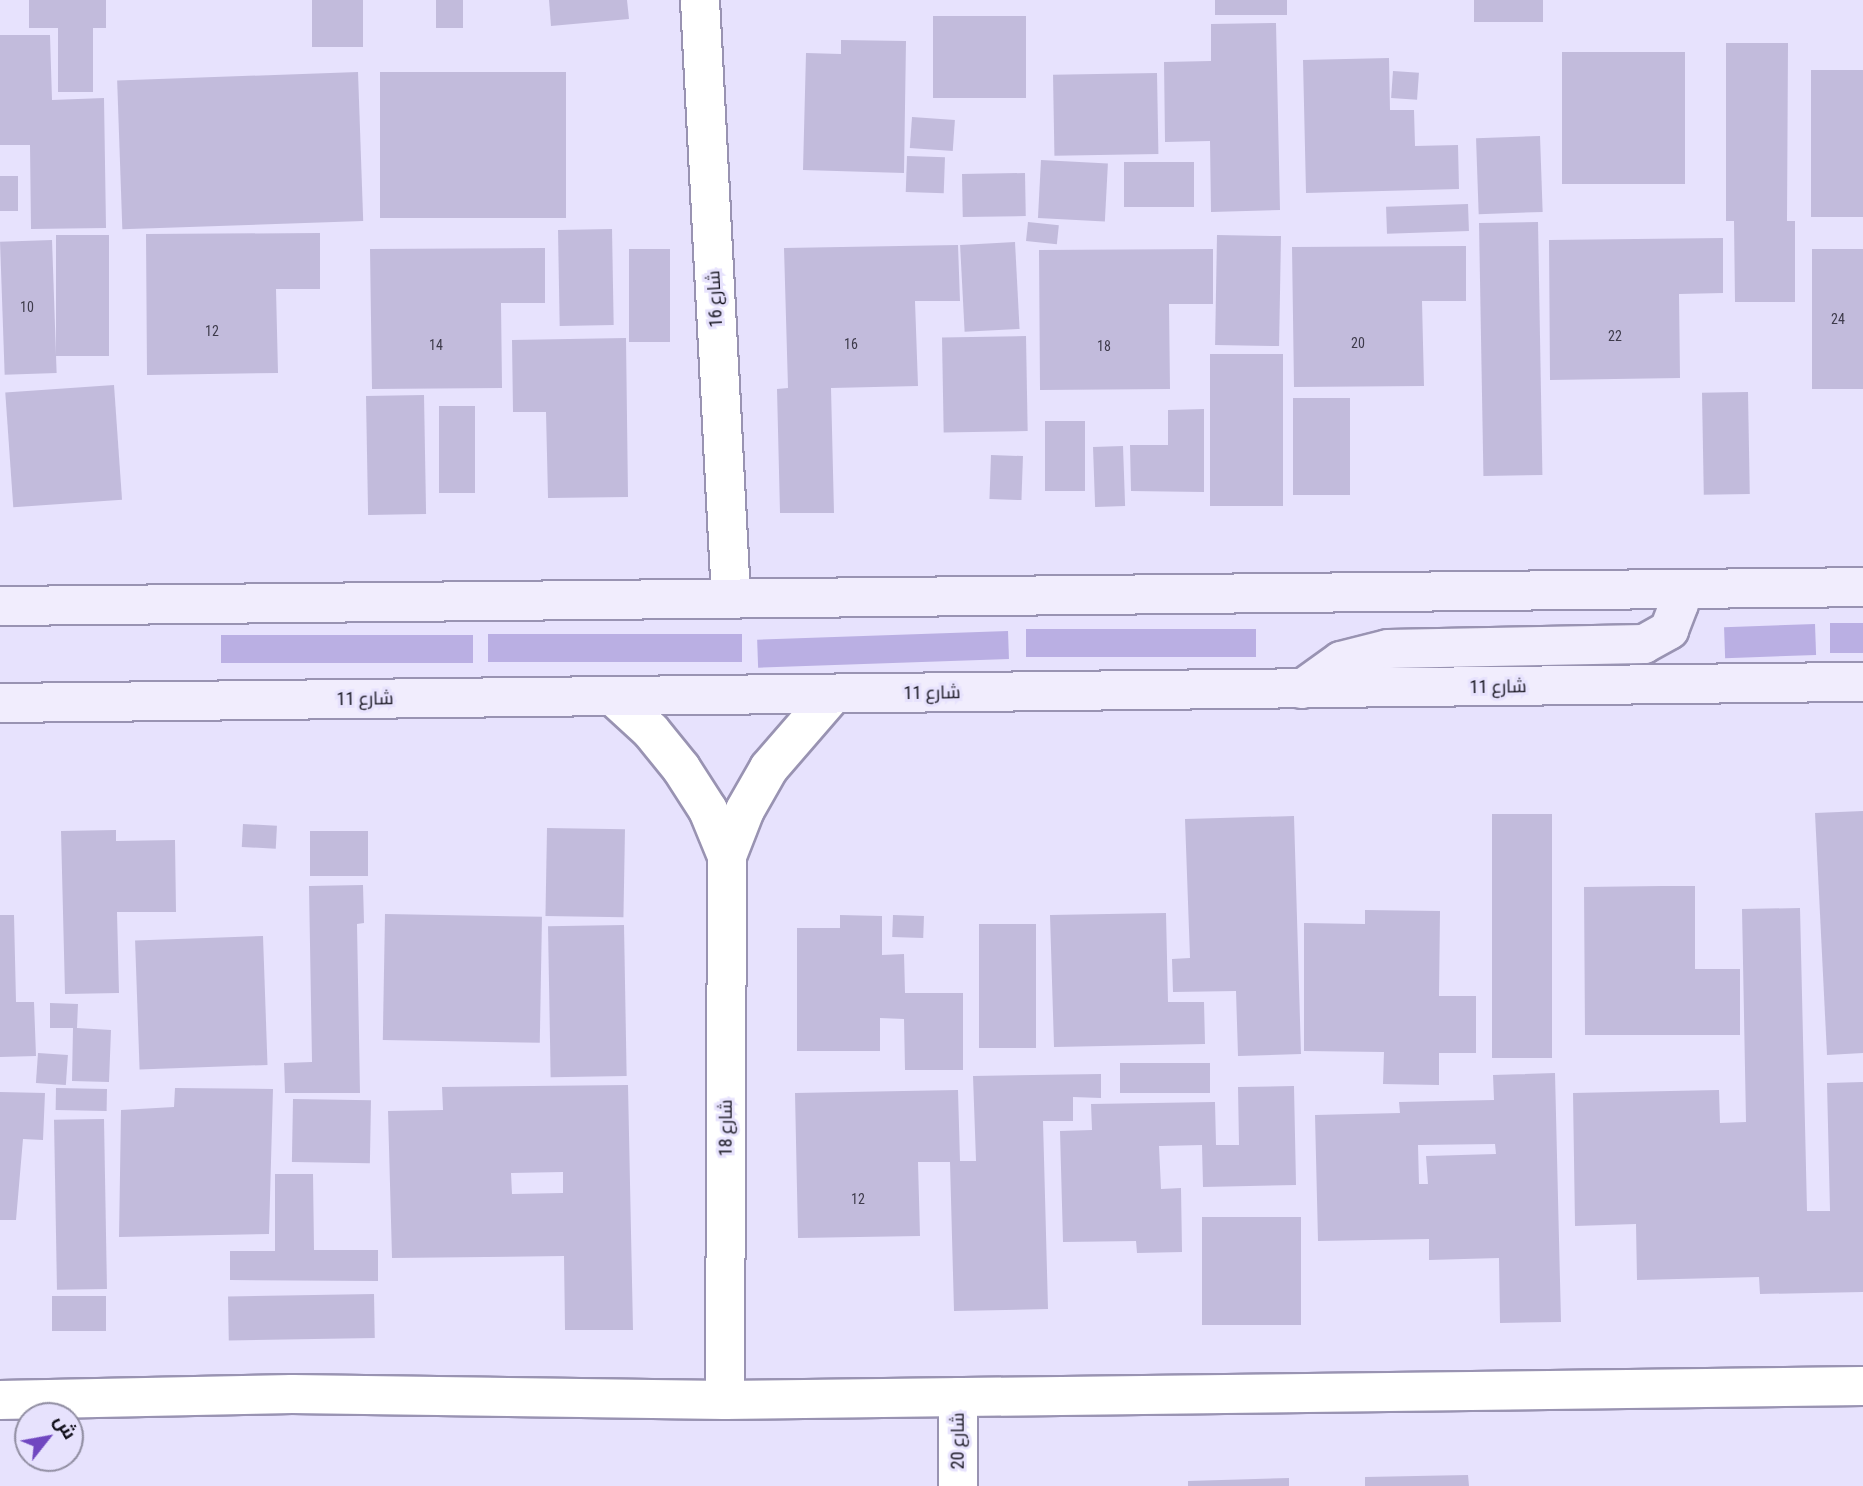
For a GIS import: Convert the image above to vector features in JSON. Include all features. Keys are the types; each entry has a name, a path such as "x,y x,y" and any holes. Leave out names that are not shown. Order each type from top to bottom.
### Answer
{"street":[{"name":"شارع 16","path":"700,0 731,597"},
{"path":"0,606 1863,587"},
{"path":"1302,689 1341,661 1388,649 1644,644 1669,630 1679,604 1678,590"},
{"name":"شارع 11","path":"0,703 1863,682"},
{"name":"شارع 18","path":"725,1400 727,856 745,810 769,768 833,694"},
{"name":"شارع 18","path":"614,697 651,730 681,768 708,810 727,856"},
{"path":"0,1400 292,1394 725,1400 1863,1386"},
{"name":"شارع 20","path":"958,1397 958,1486"}],"shaded area":[{"path":"1830,623 1863,623 1863,653 1830,653"},
{"path":"1815,624 1816,655 1725,658 1724,627"},
{"path":"1026,629 1256,629 1256,657 1026,657"},
{"path":"1008,631 1009,659 758,668 757,640"},
{"path":"488,634 742,634 742,662 488,662"},
{"path":"221,635 473,635 473,663 221,663"}],"building":[{"path":"29,0 106,0 106,28 93,28 93,92 58,92 58,28 29,28"},
{"path":"312,0 363,0 363,47 312,47"},
{"path":"436,0 463,0 463,28 436,28"},
{"path":"549,0 627,0 629,19 551,26"},
{"path":"1215,0 1287,0 1287,15 1215,15"},
{"path":"1474,0 1543,0 1543,22 1474,22"},
{"path":"933,16 1026,16 1026,98 933,98"},
{"path":"1276,23 1280,210 1211,212 1210,141 1165,142 1164,62 1211,61 1211,24"},
{"path":"0,35 50,35 52,100 104,98 106,228 31,229 30,145 0,145"},
{"path":"841,40 906,41 904,173 803,170 806,53 841,54"},
{"path":"1726,43 1788,43 1787,221 1795,221 1795,302 1735,302 1734,221 1726,221"},
{"path":"1562,52 1685,52 1685,184 1562,184"},
{"path":"1389,58 1390,110 1414,110 1415,146 1458,145 1459,189 1306,193 1303,60"},
{"path":"1811,70 1863,70 1863,217 1811,217"},
{"path":"1393,71 1419,73 1417,100 1391,98"},
{"path":"358,72 363,221 122,229 117,80"},
{"path":"380,72 566,72 566,218 380,218"},
{"path":"1157,73 1158,154 1054,156 1053,75"},
{"path":"912,117 955,120 953,151 910,148"},
{"path":"1540,136 1543,212 1479,214 1476,138"},
{"path":"907,156 945,157 944,193 906,192"},
{"path":"1041,160 1108,164 1105,221 1038,218"},
{"path":"1124,162 1194,162 1194,207 1124,207"},
{"path":"1025,173 1026,216 963,217 962,174"},
{"path":"0,176 18,176 18,211 0,211"},
{"path":"1468,204 1469,231 1387,234 1386,207"},
{"path":"1028,222 1059,225 1057,244 1026,241"},
{"path":"1538,222 1542,475 1483,476 1479,223"},
{"path":"612,229 614,325 560,326 558,230"},
{"path":"320,233 320,289 276,289 278,373 147,375 146,234"},
{"path":"56,235 109,235 109,356 56,356"},
{"path":"1217,235 1281,236 1279,346 1215,345"},
{"path":"1723,238 1723,293 1679,294 1680,378 1550,380 1549,240"},
{"path":"52,240 57,373 5,375 0,242"},
{"path":"1015,242 1020,329 965,332 960,245"},
{"path":"958,245 960,301 915,301 918,386 831,388 834,513 780,513 777,389 788,388 784,248"},
{"path":"1466,246 1466,301 1422,301 1424,386 1294,387 1292,247"},
{"path":"545,248 545,303 501,303 502,388 372,389 370,249"},
{"path":"629,249 670,249 670,342 629,342"},
{"path":"1213,249 1213,304 1169,304 1170,389 1040,390 1039,250"},
{"path":"1812,249 1863,249 1863,389 1812,389"},
{"path":"1026,336 1028,431 944,432 942,337"},
{"path":"626,338 628,497 548,498 546,412 513,412 512,340"},
{"path":"1210,354 1283,354 1283,506 1210,506"},
{"path":"114,385 122,500 13,507 5,393"},
{"path":"1748,392 1750,494 1704,495 1702,393"},
{"path":"424,395 426,514 368,515 366,396"},
{"path":"1293,398 1350,398 1350,495 1293,495"},
{"path":"439,406 475,406 475,493 439,493"},
{"path":"1204,409 1204,492 1131,491 1130,445 1168,445 1168,410"},
{"path":"1045,421 1085,421 1085,491 1045,491"},
{"path":"1123,446 1125,506 1095,507 1093,447"},
{"path":"991,455 1023,456 1021,500 989,499"},
{"path":"1863,811 1863,1053 1827,1055 1815,813"},
{"path":"1492,814 1552,814 1552,1058 1492,1058"},
{"path":"1294,816 1301,1054 1238,1056 1236,991 1173,992 1172,959 1190,958 1185,819"},
{"path":"243,824 277,826 276,849 242,847"},
{"path":"547,828 625,829 623,917 545,916"},
{"path":"116,830 116,841 175,840 176,912 117,912 119,993 65,994 61,831"},
{"path":"310,831 368,831 368,876 310,876"},
{"path":"363,885 364,923 357,924 360,1093 285,1093 284,1063 312,1062 309,886"},
{"path":"1695,886 1695,969 1740,969 1740,1035 1585,1035 1584,887"},
{"path":"1800,908 1807,1211 1830,1211 1827,1083 1863,1082 1863,1292 1760,1294 1759,1277 1637,1280 1636,1224 1575,1226 1573,1093 1719,1090 1720,1123 1746,1122 1742,909"},
{"path":"1365,910 1440,911 1439,996 1476,996 1476,1053 1439,1053 1439,1085 1383,1084 1384,1052 1304,1051 1304,923 1365,924"},
{"path":"1166,913 1168,1002 1204,1002 1205,1044 1054,1047 1050,915"},
{"path":"385,914 542,917 540,1043 383,1040"},
{"path":"0,915 14,915 16,1002 34,1002 36,1056 0,1057"},
{"path":"840,915 882,916 882,955 904,954 905,993 963,993 963,1070 905,1070 904,1019 880,1018 880,1051 797,1051 797,928 840,928"},
{"path":"893,915 924,916 923,938 892,937"},
{"path":"979,924 1036,924 1036,1048 979,1048"},
{"path":"624,925 627,1076 551,1077 548,926"},
{"path":"263,936 268,1065 140,1069 135,940"},
{"path":"50,1003 78,1004 77,1028 111,1030 109,1082 72,1081 73,1028 50,1028"},
{"path":"38,1053 68,1055 66,1085 36,1083"},
{"path":"1120,1063 1210,1063 1210,1093 1120,1093"},
{"path":"1555,1073 1561,1322 1500,1323 1499,1258 1429,1260 1429,1239 1318,1241 1315,1115 1400,1113 1399,1102 1494,1100 1493,1075","holes":["1495,1144 1496,1154 1426,1156 1428,1184 1419,1184 1418,1145"]},
{"path":"1101,1074 1101,1098 1073,1097 1073,1121 1043,1121 1048,1309 954,1311 950,1162 918,1162 920,1236 798,1238 795,1093 958,1090 960,1161 976,1161 973,1076"},
{"path":"628,1085 633,1330 565,1330 564,1256 392,1258 388,1111 443,1110 442,1087","holes":["563,1172 563,1193 512,1194 511,1173"]},
{"path":"1294,1086 1296,1185 1203,1187 1202,1145 1159,1146 1161,1189 1181,1188 1182,1252 1137,1253 1136,1241 1063,1242 1060,1131 1092,1130 1091,1104 1215,1102 1216,1145 1239,1145 1238,1087"},
{"path":"56,1088 107,1089 107,1111 56,1110"},
{"path":"175,1088 273,1089 269,1234 119,1237 121,1110 174,1107"},
{"path":"0,1092 45,1093 43,1140 23,1139 16,1220 0,1220"},
{"path":"293,1099 371,1100 370,1163 292,1162"},
{"path":"104,1119 107,1289 57,1290 54,1120"},
{"path":"275,1174 313,1174 314,1250 378,1250 378,1281 230,1280 230,1251 275,1251"},
{"path":"1202,1217 1301,1217 1301,1325 1202,1325"},
{"path":"374,1294 375,1338 229,1341 228,1297"},
{"path":"52,1296 106,1296 106,1331 52,1331"},
{"path":"1468,1475 1469,1486 1365,1486 1365,1477"},
{"path":"1289,1478 1289,1486 1188,1486 1188,1481"}]}
